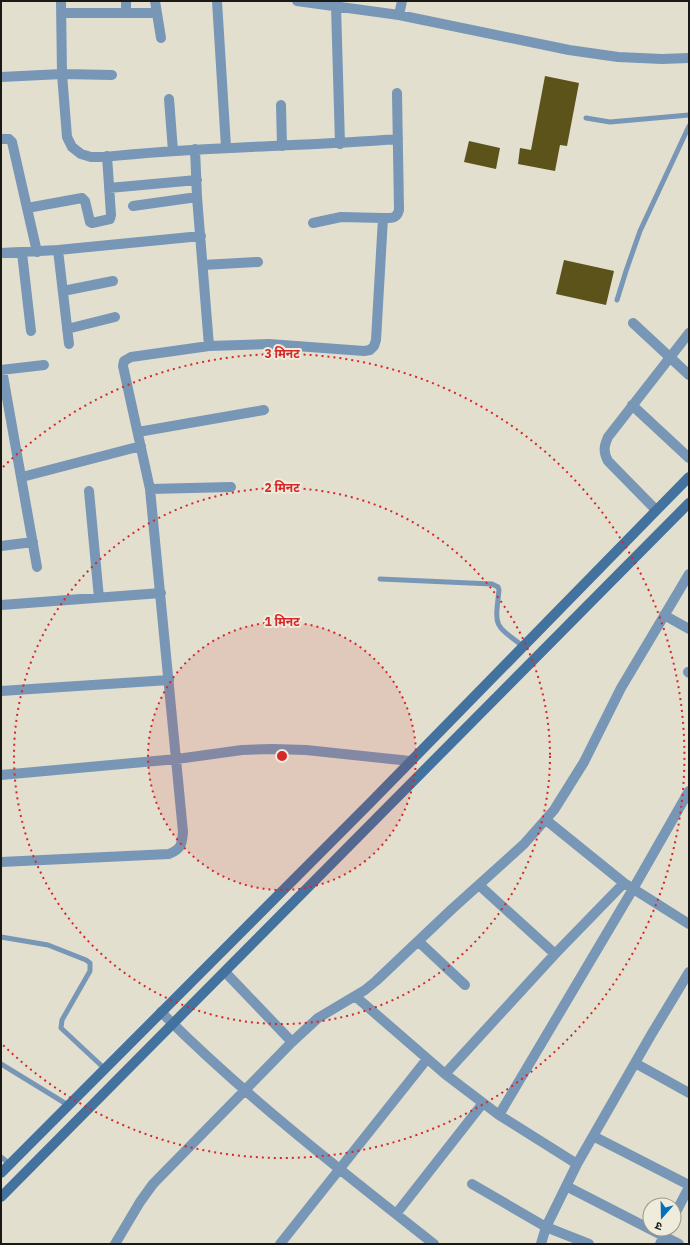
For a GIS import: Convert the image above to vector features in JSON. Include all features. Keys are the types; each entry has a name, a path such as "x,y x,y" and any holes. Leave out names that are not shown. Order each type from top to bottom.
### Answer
{"main road":[{"path":"1,1173 280,893 689,477"},
{"path":"1,1197 689,503"},
{"path":"424,747 436,759"},
{"path":"280,893 292,904"},
{"path":"55,1119 66,1132"}],"street":[{"path":"61,1 62,74 65,126 67,137 72,147 81,154 91,157 226,147 340,144 398,139"},
{"path":"126,1 126,13"},
{"path":"155,1 161,38"},
{"path":"217,1 226,147"},
{"path":"297,1 399,15 569,50 618,57 662,59 689,58"},
{"path":"399,15 402,1"},
{"path":"336,6 340,144"},
{"path":"61,13 157,13"},
{"path":"1,77 62,74 112,75"},
{"path":"313,223 341,217 392,218 398,214 397,93"},
{"path":"169,99 173,151"},
{"path":"281,105 282,146"},
{"path":"1,139 8,138 12,142 37,252"},
{"path":"195,149 209,346"},
{"path":"27,208 82,198 86,200 90,222 95,223 110,218 110,188 107,156"},
{"path":"110,188 197,180"},
{"path":"133,206 198,197"},
{"path":"1,862 169,854 177,851 182,842 183,832 150,489 124,369 124,361 130,357 209,346 269,344 364,351 370,350 374,346 376,340 383,218"},
{"path":"1,253 37,252 201,236"},
{"path":"58,250 69,344"},
{"path":"22,253 31,331"},
{"path":"203,265 258,262"},
{"path":"63,291 113,280"},
{"path":"67,329 115,317"},
{"path":"633,323 689,375"},
{"path":"656,510 608,461 604,455 604,446 608,437 632,405 689,333"},
{"path":"37,567 2,370 44,365"},
{"path":"632,405 689,458"},
{"path":"138,432 264,410"},
{"path":"22,477 141,446"},
{"path":"150,489 231,487"},
{"path":"89,491 100,598"},
{"path":"1,546 33,542"},
{"path":"114,1244 153,1184 292,1042 318,1018 365,990 376,981 524,844 546,820 567,792 622,688 689,575"},
{"path":"1,605 161,594"},
{"path":"664,615 689,629"},
{"path":"1,691 169,680"},
{"path":"1,775 176,759 242,750 306,750 410,761"},
{"path":"499,1116 688,796"},
{"path":"546,820 624,883 689,924"},
{"path":"445,1074 555,954 624,883"},
{"path":"479,885 555,954"},
{"path":"418,941 465,985"},
{"path":"225,972 292,1042"},
{"path":"541,1244 546,1227 577,1164 689,972"},
{"path":"355,996 427,1059 499,1116 577,1164"},
{"path":"161,1012 245,1091 339,1169 432,1243"},
{"path":"280,1244 427,1059"},
{"path":"635,1063 689,1093"},
{"path":"396,1214 483,1103"},
{"path":"593,1136 689,1186 682,1200"},
{"path":"472,1184 546,1227 589,1244"},
{"path":"566,1186 642,1226"},
{"path":"664,1237 679,1244"}],"lane":[{"path":"586,118 610,122 689,115"},
{"path":"617,300 640,231 689,126"},
{"path":"380,579 492,584 498,587 499,590 497,622 503,632 523,646"},
{"path":"1,937 48,945 68,952 90,963 90,972 62,1020 61,1028 105,1069"},
{"path":"1,1064 68,1105"},
{"path":"1,1157 10,1164"}],"building":[{"path":"545,76 579,83 567,146 560,145 555,171 518,164 520,148 531,150"},
{"path":"469,141 500,148 496,169 464,162"},
{"path":"564,260 614,271 606,305 556,294"}]}
